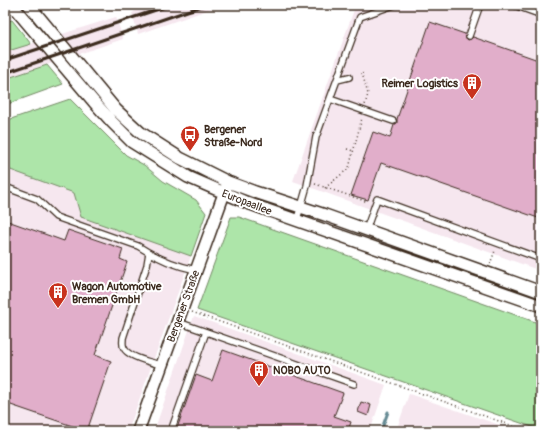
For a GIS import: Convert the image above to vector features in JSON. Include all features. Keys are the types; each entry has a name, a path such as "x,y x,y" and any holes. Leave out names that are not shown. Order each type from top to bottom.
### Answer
{"street":[{"name":"Europaallee","path":"12,5 94,102 132,142 188,177 224,194 296,221 541,306"},
{"name":"Europaallee","path":"29,5 104,97 141,133 180,158 228,182 541,292"},
{"name":"Bergener Straße","path":"138,431 228,182"}],"lane":[{"path":"296,221 301,207 316,137 360,17 394,5"},
{"path":"469,36 480,5"},
{"path":"514,5 541,16"},
{"path":"337,80 349,77"},
{"path":"330,99 393,121"},
{"path":"5,187 37,198 56,217 138,246 149,253 183,267 196,270"},
{"path":"366,230 377,199 541,259"},
{"path":"319,228 325,216"},
{"path":"149,253 147,265 123,338 123,344 124,350 150,363 162,365"},
{"path":"178,322 354,384"},
{"path":"171,431 206,332"}],"path":[{"path":"325,188 349,168 368,94 362,73"},
{"path":"347,149 353,151"},
{"path":"307,181 375,205"},
{"path":"183,308 527,431"}],"shaded area":[{"path":"148,5 222,5 138,34 132,13 141,7"},
{"path":"360,5 541,5 541,271 293,181 355,7"},
{"path":"116,17 123,39 5,79 5,52"},
{"path":"5,168 74,193 191,256 128,431 5,431"},
{"path":"194,316 386,385 370,431 154,431"},
{"path":"409,394 517,431 396,431"}],"green space":[{"path":"12,20 31,44 5,52 5,22"},
{"path":"47,65 63,84 5,105 5,79"},
{"path":"70,99 126,155 144,165 163,181 196,200 206,213 191,256 81,217 74,193 5,168 5,121"},
{"path":"231,217 239,217 541,324 541,430 197,310"}],"building":[{"name":"Reimer Logistics","path":"430,22 465,34 468,40 473,37 541,61 541,219 381,163 368,200 351,195 373,132 390,138 394,125 397,123 397,119"},
{"name":"Wagon Automotive Bremen GmbH","path":"5,220 64,241 68,230 123,249 120,259 127,262 95,355 111,361 87,431 5,403"},
{"name":"NOBO AUTO","path":"223,350 343,393 334,416 351,422 348,431 176,431 196,375 212,381"},
{"path":"361,402 371,405 368,416 358,412"}],"waterway":[{"path":"381,431 388,412"}],"railway":[{"path":"5,60 171,5"},
{"path":"5,73 205,5"}],"place":[{"name":"Reimer Logistics","path":"472,100"},
{"name":"Bergener Straße-Nord","path":"190,152"},
{"name":"Wagon Automotive Bremen GmbH","path":"58,309"},
{"name":"NOBO AUTO","path":"259,387"}]}
